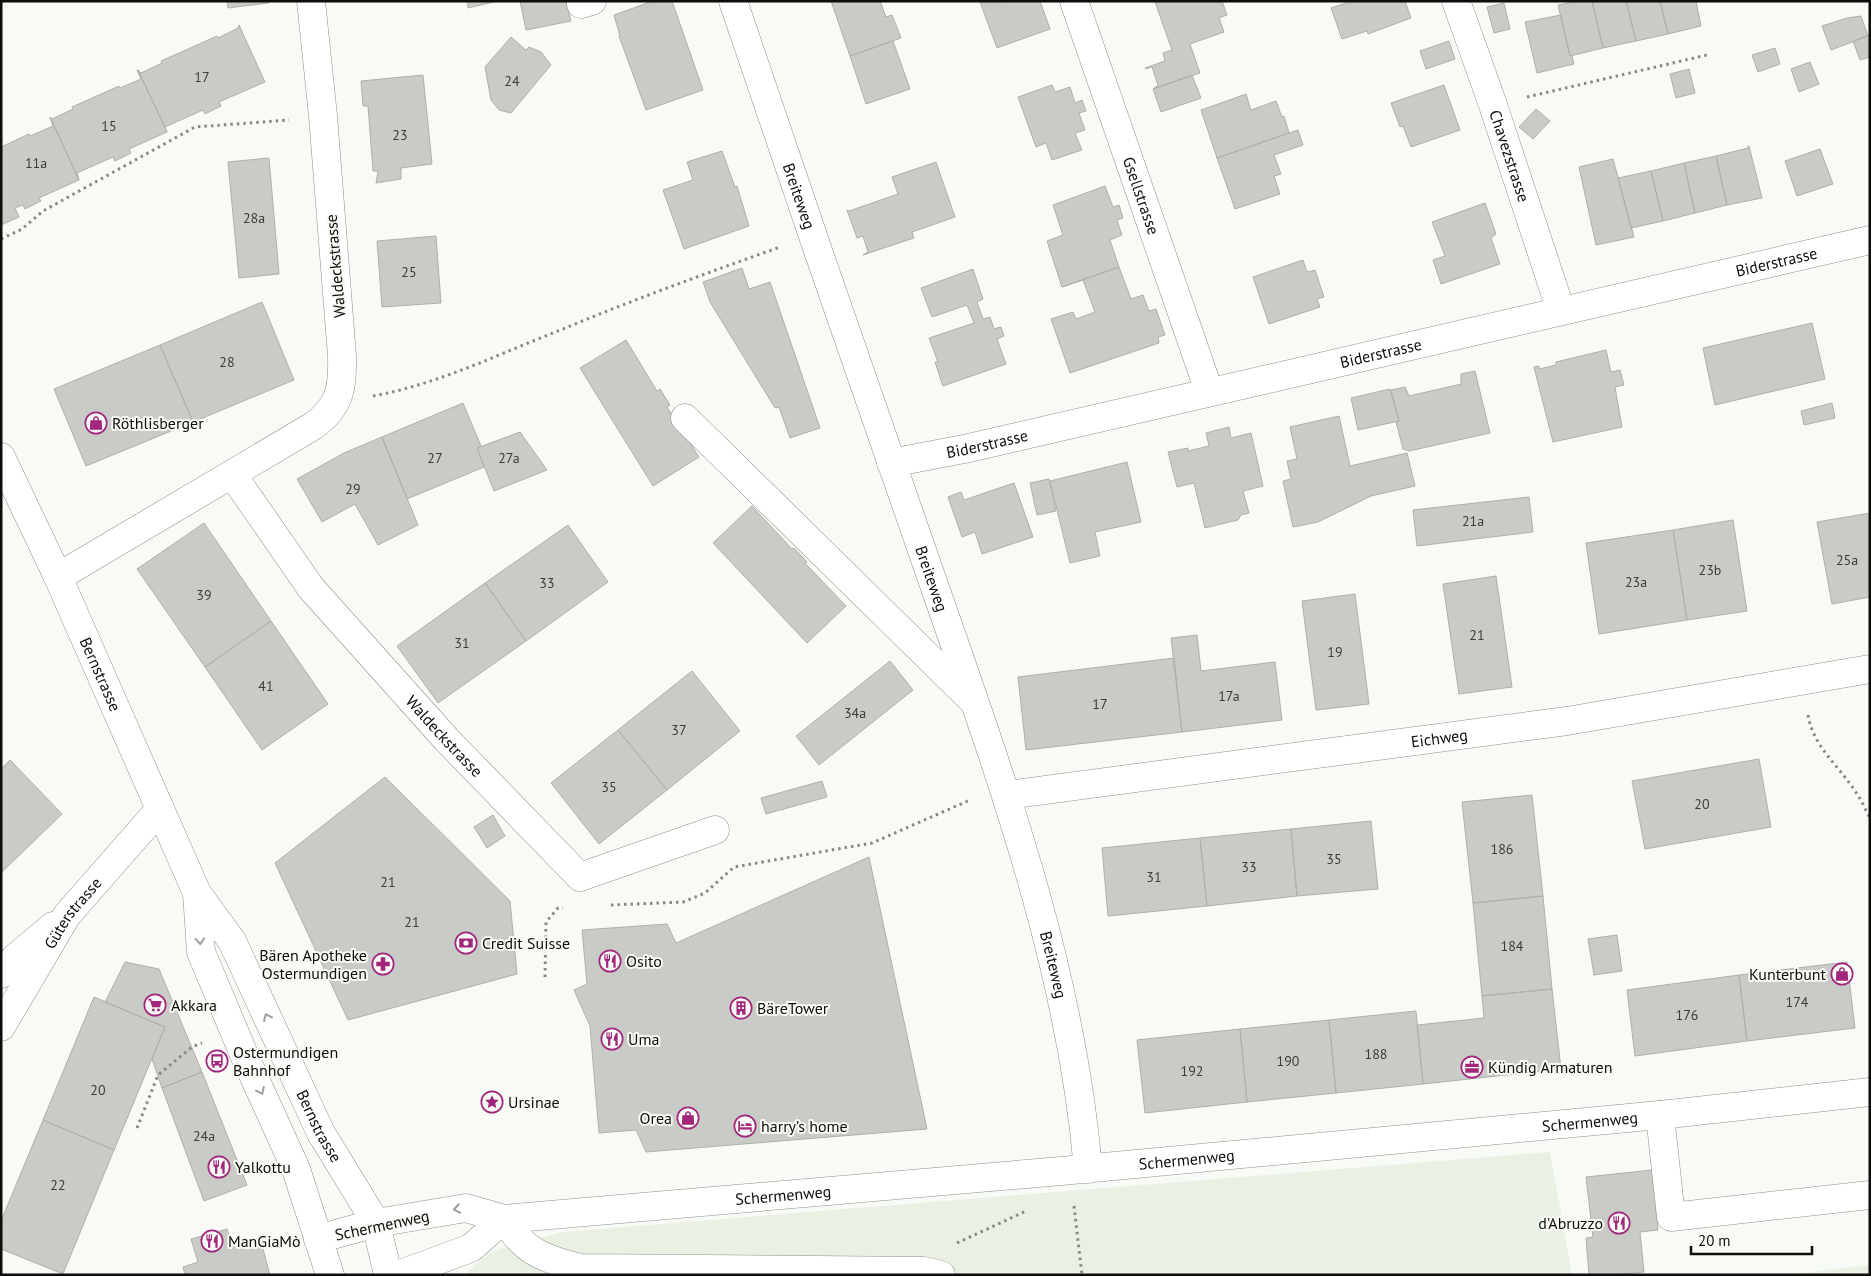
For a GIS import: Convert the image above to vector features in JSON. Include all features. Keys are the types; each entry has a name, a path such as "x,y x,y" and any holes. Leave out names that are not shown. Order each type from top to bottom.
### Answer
{"street":[{"name":"Waldeckstrasse","path":"58,577 313,426 322,420 336,403 341,385 342,356 323,116 311,1"},
{"name":"Breiteweg","path":"733,1 812,236 1004,786 1051,954 1066,1022 1082,1112 1088,1168"},
{"name":"Gsellstrasse","path":"1074,1 1209,391"},
{"name":"Chavezstrasse","path":"1456,1 1493,105 1561,310"},
{"name":"Biderstrasse","path":"892,463 969,448 1209,391 1870,240"},
{"path":"685,418 975,703"},
{"name":"Bernstrasse","path":"1,457 58,577 197,893 232,941 321,1133 376,1223"},
{"name":"Waldeckstrasse","path":"232,474 311,588 447,740 580,877 715,830"},
{"name":"Eichweg","path":"1004,786 1567,721 1870,669"},
{"name":"Güterstrasse","path":"1,1027 67,915 160,809"},
{"name":"Bernstrasse","path":"197,893 201,952 247,1062 296,1169 330,1275"},
{"path":"1,974 15,958 67,915"},
{"name":"Schermenweg","path":"316,1235 466,1208 504,1219 1088,1168 1660,1115 1870,1092"},
{"path":"1660,1115 1672,1217 1870,1195"},
{"path":"398,1275 470,1248 504,1219 514,1235 533,1251 581,1268 924,1271 941,1275"},
{"path":"376,1223 388,1275"}],"path":[{"path":"1493,105 1708,55"},
{"path":"1,239 22,229 43,211 195,127 323,116"},
{"path":"336,403 402,390 470,366 647,295 812,236"},
{"path":"1802,681 1809,724 1830,760 1855,790 1870,818"},
{"path":"606,906 682,902 705,893 734,867 872,843 1004,786"},
{"path":"545,976 546,922 558,908 567,908"},
{"path":"137,1128 158,1075 192,1047"},
{"path":"1073,1200 1082,1275"},
{"path":"954,1244 1030,1210"}],"shaded area":[{"path":"1550,1152 1572,1275 464,1275 487,1255 508,1246 563,1232"},
{"path":"1870,1265 1870,1275 1783,1275"}],"building":[{"path":"227,1 268,1 269,3 228,8"},
{"path":"467,1 498,1 468,8"},
{"path":"520,1 566,1 571,21 526,30"},
{"path":"653,1 672,1 703,90 646,110 619,36 614,15"},
{"path":"831,1 880,1 886,17 892,15 901,38 850,56"},
{"path":"1040,1 1050,29 997,48 980,2"},
{"path":"1222,1 1227,15 1219,18 1224,32 1190,44 1200,73 1153,89 1158,85 1152,67 1145,68 1165,61 1163,53 1172,50 1155,2"},
{"path":"1346,1 1405,1 1411,18 1368,34 1367,31 1342,39 1331,8 1346,3"},
{"path":"1592,1 1603,48 1570,56 1558,5"},
{"path":"1592,1 1626,1 1636,41 1603,48"},
{"path":"1626,1 1660,1 1668,34 1636,41"},
{"path":"1660,1 1696,1 1701,26 1668,34"},
{"path":"1504,3 1510,29 1494,33 1487,7"},
{"path":"1561,15 1570,56 1572,56 1574,64 1537,73 1525,22"},
{"path":"1861,16 1868,36 1831,50 1822,26 1847,18"},
{"path":"239,25 265,82 219,102 221,106 205,114 203,110 165,127 167,132 138,70 141,73 162,63 161,61 217,36 218,38 238,28"},
{"path":"1870,35 1870,57 1860,60 1853,41"},
{"path":"511,37 526,50 529,47 541,52 551,65 511,113 499,110 491,100 485,67"},
{"path":"893,41 910,89 866,104 850,56"},
{"path":"1449,41 1455,59 1426,69 1420,51"},
{"path":"1775,48 1780,64 1758,72 1752,55"},
{"path":"1810,62 1819,84 1799,92 1791,69"},
{"path":"1689,69 1695,93 1676,98 1670,74"},
{"path":"137,70 167,132 129,149 131,153 115,161 113,157 77,173 79,180 50,117 52,119 73,109 72,107 119,86 120,88 141,79"},
{"path":"423,75 432,164 401,168 401,179 376,183 378,171 373,171 368,106 363,106 361,81"},
{"path":"1192,75 1201,98 1161,112 1153,89"},
{"path":"1052,85 1055,92 1070,87 1075,103 1082,100 1086,111 1079,113 1085,130 1075,133 1082,150 1052,160 1046,143 1036,147 1018,97"},
{"path":"1444,85 1460,130 1411,147 1403,126 1400,127 1391,103"},
{"path":"1246,94 1251,110 1276,101 1282,117 1284,116 1289,133 1217,158 1201,110"},
{"path":"1536,109 1550,121 1533,139 1519,127"},
{"path":"50,117 79,180 39,198 41,201 25,209 23,205 15,208 19,217 1,225 1,147 29,134 30,136 53,126"},
{"path":"1298,130 1303,145 1274,155 1281,174 1274,176 1280,194 1235,209 1217,158"},
{"path":"1748,146 1762,198 1727,205 1716,156 1748,148"},
{"path":"1820,149 1833,184 1797,196 1785,161"},
{"path":"722,151 735,187 737,186 749,226 684,249 663,190 693,180 687,162"},
{"path":"1716,156 1727,205 1695,213 1684,163"},
{"path":"269,158 279,274 239,278 228,162"},
{"path":"1613,159 1634,237 1596,245 1579,167"},
{"path":"936,162 955,217 912,232 914,238 863,255 868,252 863,236 857,238 847,210 849,211 898,194 892,177"},
{"path":"1684,163 1695,213 1663,221 1651,171"},
{"path":"1651,171 1663,221 1631,228 1618,178"},
{"path":"1105,186 1113,207 1119,205 1123,218 1117,220 1122,235 1110,240 1119,267 1062,287 1047,241 1063,235 1053,205"},
{"path":"1485,203 1496,234 1491,238 1500,264 1441,284 1433,260 1445,256 1432,222"},
{"path":"436,236 441,303 382,307 377,241"},
{"path":"1303,260 1307,272 1315,270 1324,297 1317,299 1320,307 1269,324 1253,277"},
{"path":"1119,267 1131,299 1143,295 1149,311 1156,309 1165,335 1158,337 1159,343 1070,373 1051,319 1073,312 1076,319 1095,312 1083,280 1062,287"},
{"path":"742,268 749,289 770,282 820,428 790,438 779,407 775,408 710,302 703,282"},
{"path":"973,269 983,299 977,302 983,319 990,317 994,329 1001,327 1004,336 997,339 1006,364 943,386 935,362 938,362 929,338 974,323 967,305 932,317 921,288"},
{"path":"262,302 294,380 193,422 160,345"},
{"path":"1812,323 1825,379 1715,405 1703,348"},
{"path":"626,340 657,391 660,389 670,405 667,407 699,457 653,486 580,368"},
{"path":"160,345 193,422 86,466 54,389"},
{"path":"1606,350 1611,372 1620,370 1624,385 1615,387 1622,427 1553,442 1534,367 1539,366 1539,369 1556,365 1556,362"},
{"path":"1475,371 1490,433 1409,451 1403,449 1396,422 1399,421 1391,390 1405,387 1409,396 1461,384 1461,374"},
{"path":"1390,389 1399,421 1358,430 1351,398"},
{"path":"463,403 481,446 477,448 484,467 407,499 382,437"},
{"path":"1832,403 1835,418 1804,425 1801,411"},
{"path":"1339,416 1350,466 1407,453 1415,486 1371,496 1318,522 1293,527 1283,481 1291,479 1287,461 1297,459 1290,427"},
{"path":"1229,427 1231,438 1251,433 1263,486 1243,491 1249,513 1241,515 1238,520 1205,528 1194,483 1177,487 1168,452 1188,448 1188,451 1209,446 1206,433"},
{"path":"520,432 547,470 494,491 477,448"},
{"path":"382,437 418,525 378,545 355,504 322,522 297,479 344,453"},
{"path":"1127,462 1141,522 1095,532 1100,556 1070,563 1050,481"},
{"path":"1049,479 1056,511 1037,515 1030,483"},
{"path":"1014,483 1033,537 982,554 975,532 962,537 948,497 961,492 964,500"},
{"path":"1529,497 1533,532 1417,546 1413,510"},
{"path":"752,506 792,549 794,548 807,562 805,563 846,606 807,643 713,543"},
{"path":"1870,513 1870,597 1832,604 1817,522"},
{"path":"1733,520 1747,611 1687,620 1673,530"},
{"path":"204,523 271,621 205,667 137,569"},
{"path":"568,525 608,582 526,641 485,583"},
{"path":"1673,530 1687,620 1599,634 1586,543"},
{"path":"1496,576 1512,687 1459,694 1443,584"},
{"path":"485,583 526,641 438,703 397,646"},
{"path":"1355,594 1369,704 1316,710 1302,601"},
{"path":"271,621 328,704 262,750 205,667"},
{"path":"1197,635 1201,671 1275,662 1282,720 1182,732 1171,638"},
{"path":"1174,658 1182,732 1026,750 1018,677"},
{"path":"890,661 913,690 819,765 796,736"},
{"path":"692,671 740,731 667,790 618,730"},
{"path":"618,730 667,790 599,844 551,783"},
{"path":"1759,759 1771,827 1645,849 1632,781"},
{"path":"10,760 62,814 1,873 1,769"},
{"path":"385,777 510,901 517,974 348,1020 275,863"},
{"path":"822,781 827,797 766,814 761,798"},
{"path":"1532,795 1543,896 1473,903 1462,802"},
{"path":"493,815 505,836 487,848 474,827"},
{"path":"1371,821 1378,889 1297,896 1291,829"},
{"path":"1291,829 1297,896 1207,906 1200,838"},
{"path":"1200,838 1207,906 1108,916 1102,848"},
{"name":"BäreTower","path":"869,857 927,1129 646,1152 636,1130 599,1133 590,1026 574,990 587,984 582,930 667,924 676,943"},
{"path":"1543,896 1552,989 1482,996 1473,903"},
{"path":"1617,935 1622,971 1594,975 1588,939"},
{"path":"125,962 159,969 202,1072 162,1088 152,1059 165,1027 105,1002"},
{"path":"1847,962 1855,1028 1747,1041 1739,975"},
{"path":"1739,975 1747,1041 1635,1056 1627,990"},
{"path":"1552,989 1561,1069 1423,1084 1417,1025 1484,1018 1482,996"},
{"path":"94,997 165,1027 114,1150 43,1120"},
{"path":"1416,1011 1423,1084 1336,1093 1329,1020"},
{"path":"1329,1020 1336,1093 1247,1102 1240,1029"},
{"path":"1240,1029 1247,1102 1145,1113 1137,1040"},
{"path":"202,1072 247,1185 204,1201 162,1088"},
{"path":"43,1120 114,1150 63,1274 1,1249 1,1221"},
{"path":"1652,1170 1658,1230 1640,1232 1644,1272 1589,1275 1586,1238 1593,1237 1586,1177"},
{"path":"227,1229 232,1246 260,1238 270,1275 185,1275 183,1267 198,1262 191,1239"}],"place":[{"name":"Röthlisberger","path":"96,423"},
{"name":"Credit Suisse","path":"466,943"},
{"name":"Osito","path":"610,961"},
{"name":"Bären Apotheke Ostermundigen","path":"383,964"},
{"name":"Kunterbunt","path":"1842,974"},
{"name":"Akkara","path":"155,1005"},
{"name":"BäreTower","path":"741,1008"},
{"name":"Uma","path":"612,1039"},
{"name":"Ostermundigen Bahnhof","path":"217,1061"},
{"name":"Kündig Armaturen","path":"1472,1067"},
{"name":"Ursinae","path":"492,1102"},
{"name":"Orea","path":"688,1118"},
{"name":"harry’s home","path":"745,1126"},
{"name":"Yalkottu","path":"219,1167"},
{"name":"d'Abruzzo","path":"1619,1223"},
{"name":"ManGiaMò","path":"212,1241"}]}
